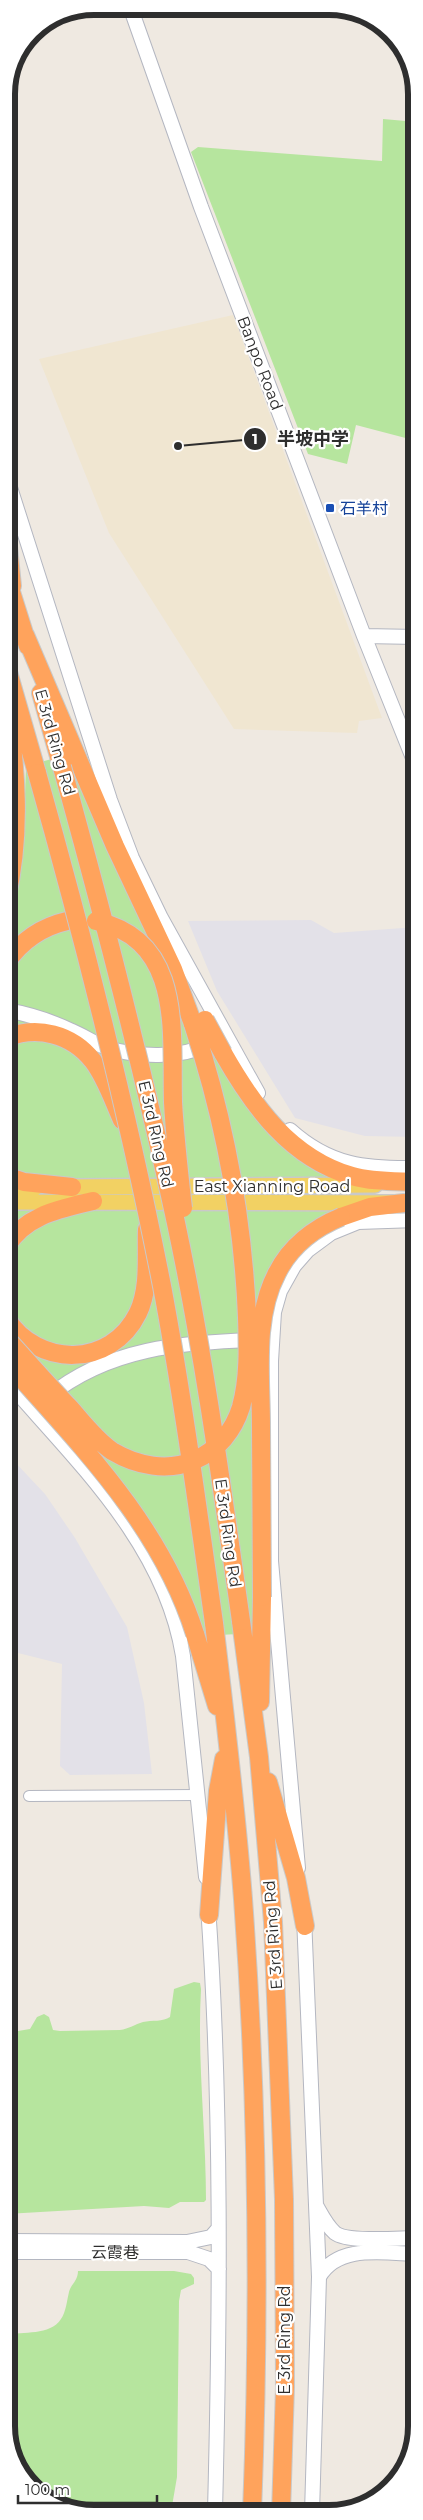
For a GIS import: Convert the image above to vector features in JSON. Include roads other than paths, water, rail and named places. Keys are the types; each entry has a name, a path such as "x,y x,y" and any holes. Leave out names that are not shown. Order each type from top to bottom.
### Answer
{"highway":[{"name":"E 3rd Ring Rd","path":"15,601 124,995 188,1284 207,1388 241,1621 259,1756 274,1922 283,2180 285,2387 281,2505"},
{"path":"15,1348 93,1434 112,1450 134,1462 162,1466 192,1461 214,1448 225,1437 235,1422 244,1391 247,1356 246,1292 241,1243 224,1137 199,1022 104,820 25,635"},
{"name":"E 3rd Ring Rd","path":"15,696 79,922 116,1068 132,1141 179,1391 214,1623 228,1740 243,1899 252,2057 257,2357 252,2505"},
{"path":"15,768 15,849"},
{"path":"15,953 24,943 43,929 59,923 82,920 104,923 127,933 146,949 156,962 165,984 170,1008 174,1123 188,1284"},
{"path":"199,1022 224,1044 261,1112 287,1139 306,1154 353,1176 408,1182"},
{"path":"15,1036 29,1032 45,1032 67,1040 83,1051 100,1072 132,1141"},
{"path":"15,1179 24,1182 72,1187"},
{"path":"15,1235 18,1231 43,1215 93,1201"},
{"path":"305,1926 296,1878 278,1812 259,1756 262,1597 261,1356 266,1304 277,1273 290,1254 316,1229 341,1216 370,1208 408,1203"},
{"path":"15,1328 28,1342 53,1354 83,1354 101,1348 116,1340 135,1318 143,1300 146,1279 147,1214"},
{"path":"15,1372 135,1512 167,1564 196,1634 228,1740 218,1791 209,1916"}],"main road":[{"name":"Banpo Road","path":"133,15 197,198 408,748"},
{"path":"15,503 115,815 148,891 224,1044 265,1104 300,1139 324,1153 358,1166 408,1168"},
{"path":"364,636 408,637"},
{"path":"15,1012 51,1022 106,1047 134,1052 185,1053 224,1044"},
{"name":"East Xianning Road","path":"15,1188 352,1186 408,1183"},
{"name":"East Xianning Road","path":"15,1202 408,1203"},
{"path":"312,2505 319,2277 305,1926 271,1561 272,1340 274,1312 280,1291 294,1266 313,1246 331,1233 358,1222 408,1220"},
{"path":"32,1410 76,1377 135,1352 186,1344 272,1340"},
{"path":"15,1390 123,1516 151,1562 163,1587 181,1642 198,1795 213,1974 220,2334 215,2505"},
{"path":"316,2205 327,2224 336,2234 347,2238 408,2238"},
{"name":"云霞巷","path":"15,2241 187,2242 211,2236 218,2229"},
{"name":"云霞巷","path":"15,2252 188,2252 209,2259 219,2269"},
{"path":"319,2277 325,2267 336,2259 348,2254 408,2254"}],"street":[{"path":"29,1796 198,1795"}],"place":[{"name":"半坡中学","path":"178,446"},
{"name":"石羊村","path":"330,508"}]}
